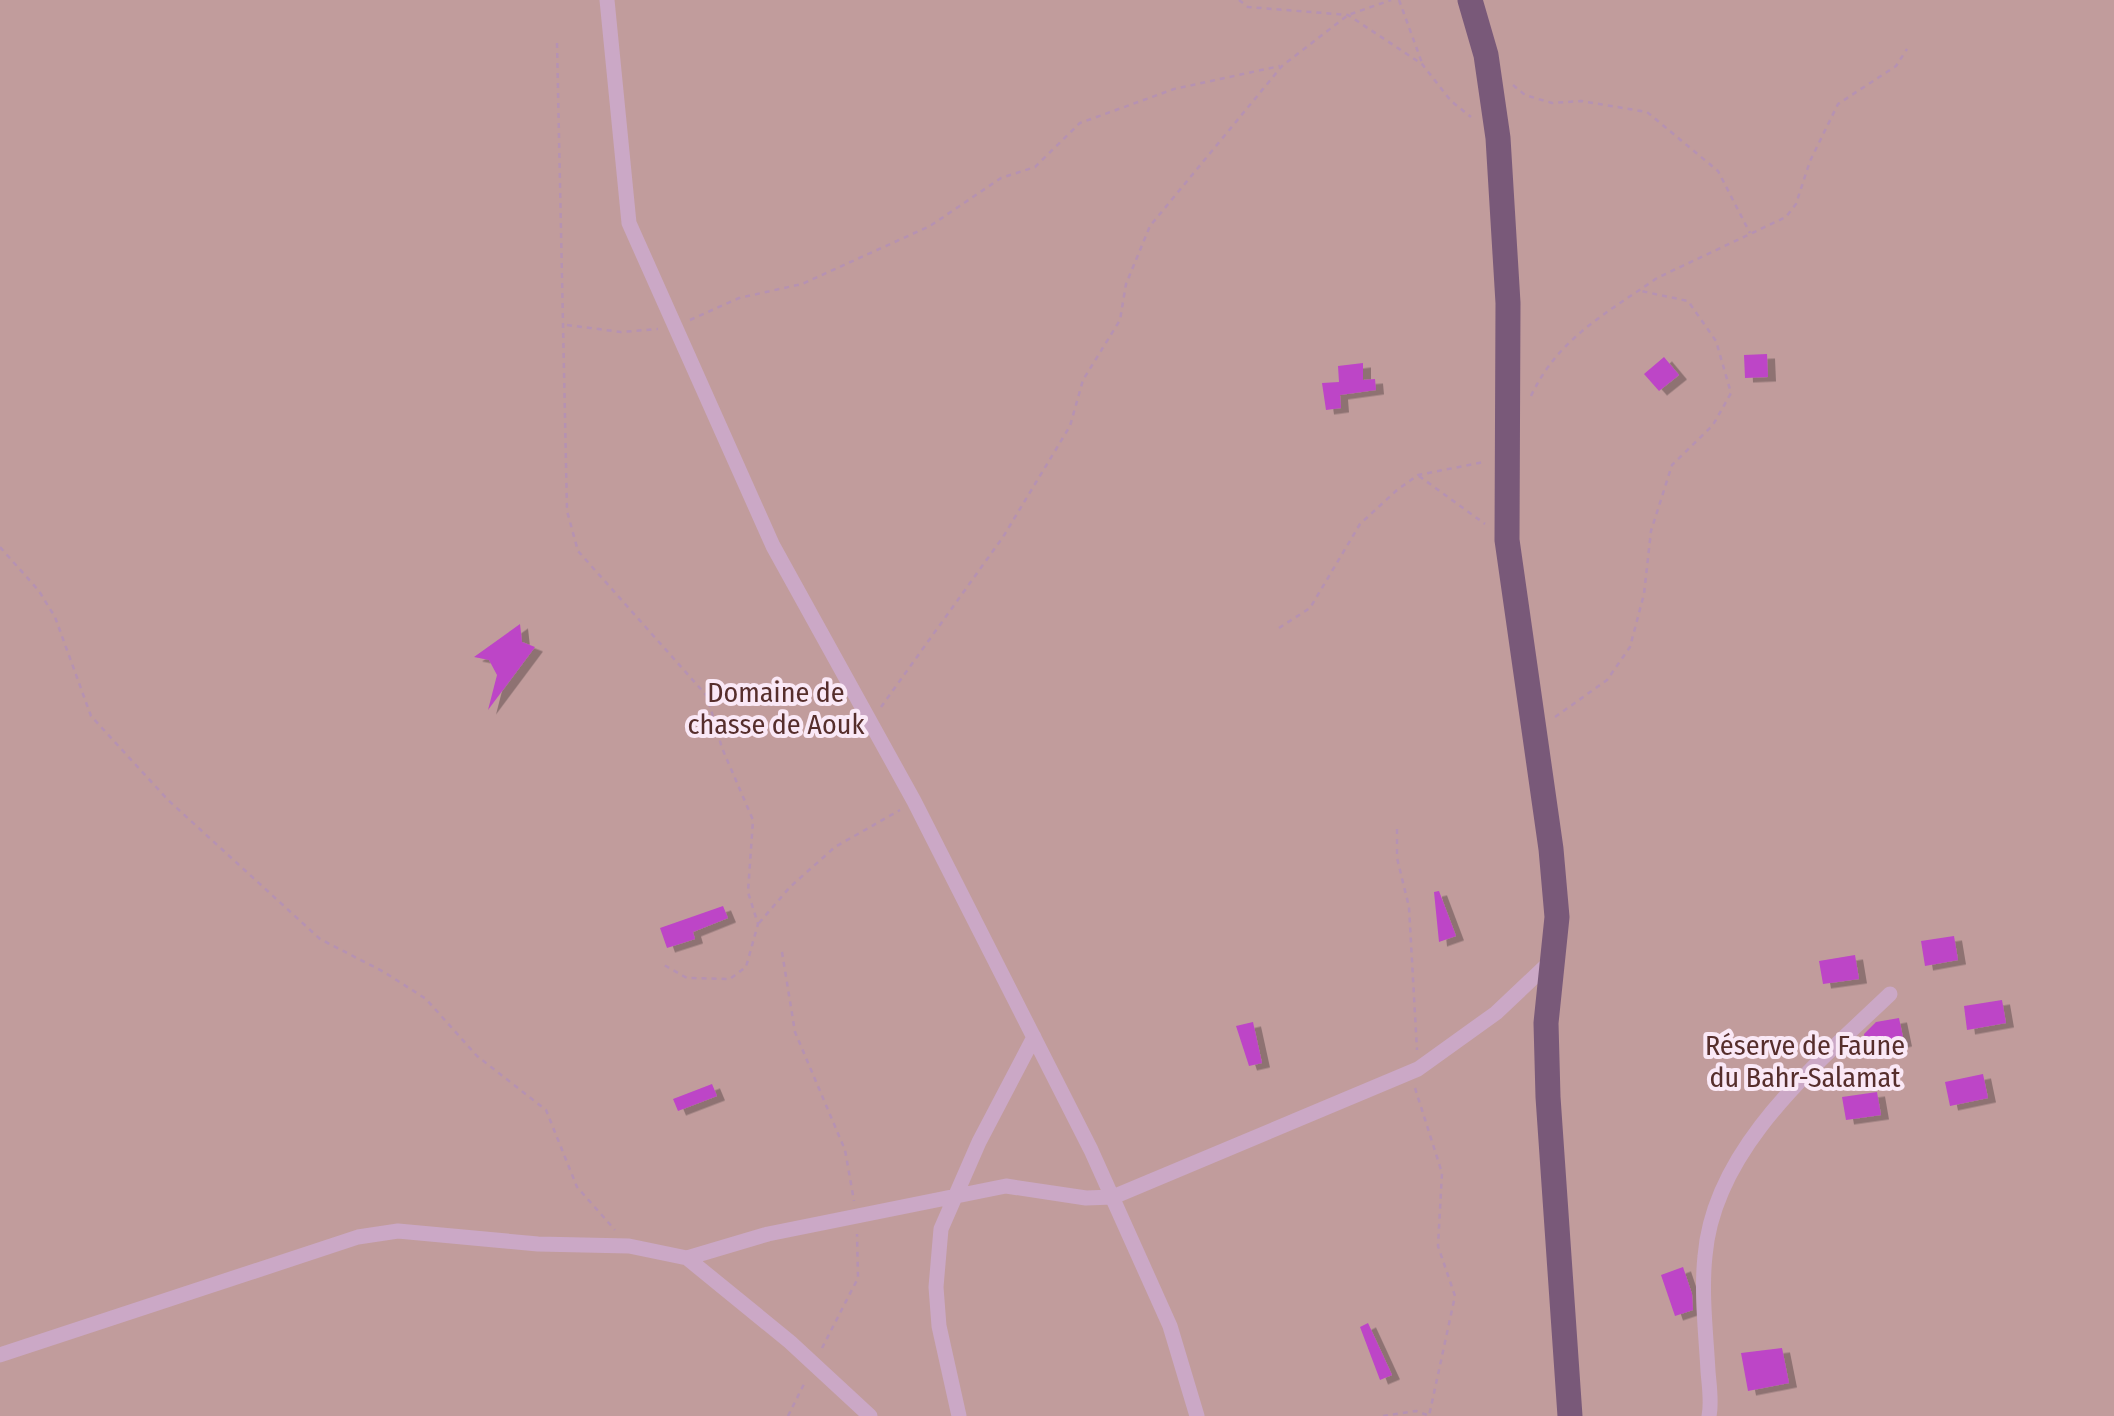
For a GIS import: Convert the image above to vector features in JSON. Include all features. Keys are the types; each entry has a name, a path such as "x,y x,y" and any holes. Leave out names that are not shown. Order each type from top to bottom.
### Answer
{"main road":[{"path":"1470,0 1486,56 1498,138 1508,303 1507,540 1552,849 1556,916 1546,1024 1548,1096 1570,1416"}],"street":[{"path":"607,0 629,223 773,546 914,802 1113,1196 1170,1326 1197,1416"},
{"path":"687,1258 768,1234 1006,1186 1086,1198 1113,1196 1418,1069 1496,1013 1552,959"},
{"path":"1710,1416 1704,1260 1710,1221 1732,1170 1769,1118 1826,1055 1890,994"},
{"path":"959,1416 939,1326 936,1287 941,1229 978,1142 1034,1037"},
{"path":"0,1355 358,1237 398,1231 538,1244 629,1246 687,1258 870,1416"}],"path":[{"path":"1239,0 1248,7 1348,15 1422,64"},
{"path":"870,722 1004,537 1070,426 1083,380 1120,320 1126,284 1150,226 1282,66 1348,15 1391,0"},
{"path":"1399,0 1422,64 1450,101 1498,138"},
{"path":"557,43 568,512 578,551 708,696 722,748 754,820 748,892 758,924"},
{"path":"1531,396 1566,342 1657,278 1786,218 1796,204 1810,161 1838,104 1896,66 1908,50"},
{"path":"566,324 621,332 676,327 739,298 802,284 930,226 1001,178 1035,167 1080,123 1174,90 1282,66"},
{"path":"1512,83 1524,95 1552,103 1581,101 1647,112 1718,171 1751,234"},
{"path":"1533,732 1606,680 1630,647 1644,594 1650,532 1672,465 1714,425 1731,393 1716,340 1688,301 1640,290"},
{"path":"1279,628 1310,608 1360,524 1418,475 1482,464 1509,442"},
{"path":"1418,475 1507,540"},
{"path":"0,547 40,591 54,617 91,716 168,800 320,939 426,999 477,1056 546,1110 578,1187 629,1246"},
{"path":"664,965 687,978 730,979 746,967 758,924 790,887 835,847 914,802"},
{"path":"1383,1416 1416,1411 1429,1416 1456,1296 1438,1246 1442,1173 1414,1089 1418,1069 1409,907 1397,858 1397,829"},
{"path":"782,952 796,1032 845,1150 856,1216 858,1278 788,1416"}],"green space":[{"name":"Domaine de chasse de Aouk","path":"0,0 2114,0 2114,1416 0,1416"}],"building":[{"path":"1767,354 1768,377 1745,378 1744,355"},
{"path":"1664,357 1679,375 1659,391 1644,374"},
{"path":"1363,363 1363,380 1375,379 1376,390 1340,395 1341,408 1326,410 1322,383 1339,382 1338,366"},
{"path":"520,624 522,642 535,647 488,710 497,675 489,660 474,657"},
{"path":"1439,891 1456,936 1439,942 1434,892"},
{"path":"723,906 728,918 693,932 695,939 667,948 660,928"},
{"path":"1954,936 1958,960 1925,966 1921,941"},
{"path":"1855,955 1859,979 1823,984 1819,961"},
{"path":"2002,1000 2006,1023 1967,1030 1964,1006"},
{"path":"1899,1018 1904,1042 1867,1050 1864,1034 1876,1022"},
{"path":"1253,1022 1262,1063 1249,1066 1236,1026"},
{"path":"1983,1074 1988,1098 1950,1106 1945,1082"},
{"path":"712,1084 717,1096 678,1111 673,1099"},
{"path":"1877,1092 1881,1115 1846,1120 1842,1097"},
{"path":"1683,1267 1693,1310 1675,1316 1661,1275"},
{"path":"1368,1323 1392,1375 1380,1380 1360,1327"},
{"path":"1782,1348 1789,1383 1748,1391 1741,1353"}],"park label":[{"name":"Réserve de Faune du Bahr-Salamat","path":"1805,1061"}]}
